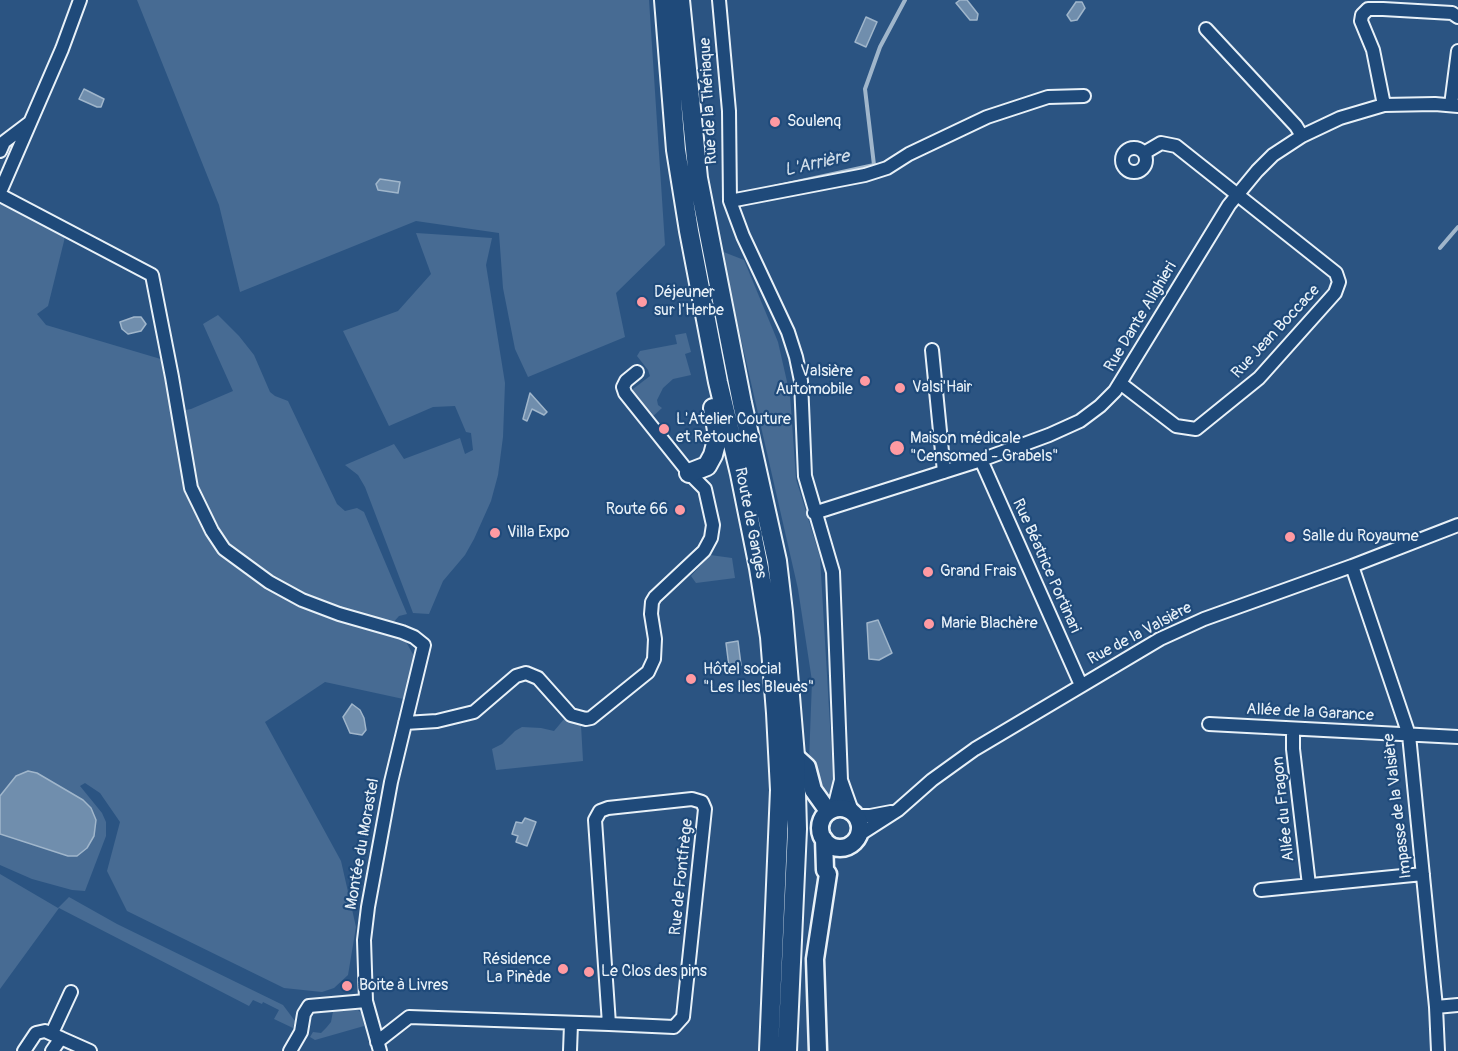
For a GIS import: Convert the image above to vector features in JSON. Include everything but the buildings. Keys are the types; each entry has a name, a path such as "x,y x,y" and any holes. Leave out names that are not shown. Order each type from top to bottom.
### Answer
{"main road":[{"name":"Route de Ganges","path":"664,0 676,150 689,231 718,382 759,568 770,637 777,713 780,790 766,1051"},
{"name":"Route de Ganges","path":"680,0 698,177 741,403 777,561 783,612 795,756 797,829 787,1051"},
{"path":"689,473 707,466 714,455 718,436 711,396 718,382"}],"street":[{"path":"0,193 80,0"},
{"name":"Rue de la Thériaque","path":"719,0 729,111 730,201"},
{"path":"1384,105 1373,50 1361,21 1362,15 1368,9 1383,9 1452,13 1458,16"},
{"path":"1206,28 1296,126 1302,136"},
{"path":"1454,106 1458,51"},
{"path":"828,874 834,872 844,848 853,843 861,829 841,780 833,572 805,476 801,381 796,357 788,332 730,201 865,176 887,168 909,154 987,117 1048,97 1084,96"},
{"name":"Rue Dante Alighieri","path":"814,513 981,460 1080,421 1100,406 1120,383 1236,195 1273,155 1302,136 1340,118 1384,105 1454,106"},
{"path":"0,151 4,142 32,120"},
{"path":"1144,153 1161,142 1176,146 1236,195"},
{"name":"Montée du Morastel","path":"0,193 152,275 191,488 212,531 224,549 269,582 294,596 339,614 402,632 414,637 424,645 391,782 364,940 366,1001 378,1046"},
{"name":"Rue Jean Boccace","path":"1120,383 1176,426 1196,429 1259,378 1335,293 1339,282 1336,273 1236,195"},
{"path":"932,350 944,472"},
{"path":"405,723 437,721 474,712 516,676 526,674 538,678 571,715 591,718 648,672 654,658 652,602 697,559 709,543 713,533 712,517 705,489 689,473 625,393 623,387 626,381 636,372"},
{"name":"Rue Béatrice Portinari","path":"981,460 1080,685"},
{"name":"Rue de la Valsière","path":"859,835 898,810 932,780 975,748 1160,639 1204,619 1458,525"},
{"name":"Impasse de la Valsière","path":"1352,566 1409,735 1436,1007 1438,1051"},
{"name":"Allée de la Garance","path":"1209,724 1458,736"},
{"name":"Allée du Fragon","path":"1293,729 1293,749 1309,885"},
{"path":"795,756 807,767 813,790 831,809"},
{"path":"818,1051 815,959 828,874 825,870 824,839 820,827 821,821 831,809 841,780"},
{"name":"Rue de Fontfrège","path":"378,1046 409,1017 674,1027 683,1017 705,809 702,802 692,799 608,808 600,811 595,820 609,1024"},
{"path":"831,809 840,807 855,814"},
{"name":"Rue de la Valsière","path":"855,814 870,816 898,810"},
{"path":"824,839 833,846 844,848"},
{"path":"1260,890 1423,874"},
{"path":"52,1051 70,992"},
{"path":"290,1051 301,1032 304,1014 309,1006 366,1001"},
{"path":"1436,1007 1458,1005"},
{"path":"570,1051 571,1024"},
{"path":"24,1051 36,1033 45,1030 90,1051"}],"shaded area":[{"path":"137,0 649,0 665,245 616,293 625,337 528,377 515,349 503,288 499,233 416,221 240,292 219,205"},
{"path":"960,0 967,0 978,14 977,20 970,20 956,3"},
{"path":"1076,2 1082,2 1085,8 1077,20 1071,21 1067,15"},
{"path":"866,17 877,22 866,47 855,42"},
{"path":"84,89 104,99 101,107 79,99"},
{"path":"380,179 400,182 398,193 378,190 376,184"},
{"path":"0,204 65,237 48,306 37,314 46,325 164,360 185,483 198,519 217,550 246,575 279,595 337,620 405,640 415,658 408,700 325,682 265,722 341,861 356,927 348,975 334,988 322,992 284,988 127,911 107,871 120,822 100,793 85,783 80,786 102,813 106,822 106,836 85,891 72,890 32,879 0,865"},
{"path":"416,233 492,238 486,265 505,383 503,437 498,475 491,501 465,555 443,581 429,614 413,613 365,487 358,475 345,465 394,444 404,459 460,438 465,454 473,450 471,433 466,432 455,406 433,407 389,426 343,331 398,311 431,274"},
{"path":"721,251 744,260 778,342 790,395 796,479 820,557 834,793 825,794 809,761 812,681 798,589"},
{"path":"218,315 254,355 270,392 288,401 337,504 345,511 357,508 364,512 407,614 399,616 390,626 326,605 287,587 229,546 214,526 196,481 186,410 233,391 203,324"},
{"path":"141,317 146,324 141,331 128,334 122,329 120,322"},
{"path":"686,333 691,352 685,354 691,375 673,379 663,388 657,400 658,405 662,408 651,418 633,394 633,389 650,376 637,356 640,351 677,344 675,335"},
{"path":"530,393 547,412 544,415 532,409 527,421 523,419"},
{"path":"710,555 732,558 735,578 696,583 691,576"},
{"path":"878,620 892,653 879,660 869,659 867,623"},
{"path":"738,641 741,665 729,667 726,643"},
{"path":"352,704 360,710 364,718 366,730 362,735 350,733 343,717"},
{"path":"565,718 581,725 583,761 496,770 492,749 502,744 515,731 522,727 554,731"},
{"path":"28,771 37,773 83,800 91,808 96,820 94,836 87,848 77,856 68,856 0,834 0,796 16,776"},
{"path":"525,818 536,822 527,846 516,842 518,836 512,834 516,822 522,823"},
{"path":"0,874 58,908 69,897 117,924 283,1005 295,1021 293,1028 274,1019 279,1010 253,1000 249,1006 59,908 0,989"},
{"path":"334,1006 352,1007 358,1010 362,1014 364,1026 315,1040 310,1037 313,1032 321,1033 331,1022"}],"waterway":[{"name":"L'Arrière","path":"774,187 874,165 865,89 880,47 905,0"},
{"path":"1440,248 1458,227"}],"place":[{"name":"Soulenq","path":"775,122"},
{"name":"Déjeuner sur l'Herbe","path":"642,302"},
{"name":"Valsière Automobile","path":"865,381"},
{"name":"Valsi'Hair","path":"900,388"},
{"name":"L'Atelier Couture et Retouche","path":"664,429"},
{"name":"Maison médicale \"Censomed - Grabels\"","path":"897,448"},
{"name":"Route 66","path":"680,510"},
{"name":"Villa Expo","path":"495,533"},
{"name":"Salle du Royaume","path":"1290,537"},
{"name":"Grand Frais","path":"928,572"},
{"name":"Marie Blachère","path":"929,624"},
{"name":"Hôtel social \"Les Iles Bleues\"","path":"691,679"},
{"name":"Résidence La Pinède","path":"563,969"},
{"name":"Le Clos des pins","path":"589,972"},
{"name":"Boite à Livres","path":"347,986"}]}
